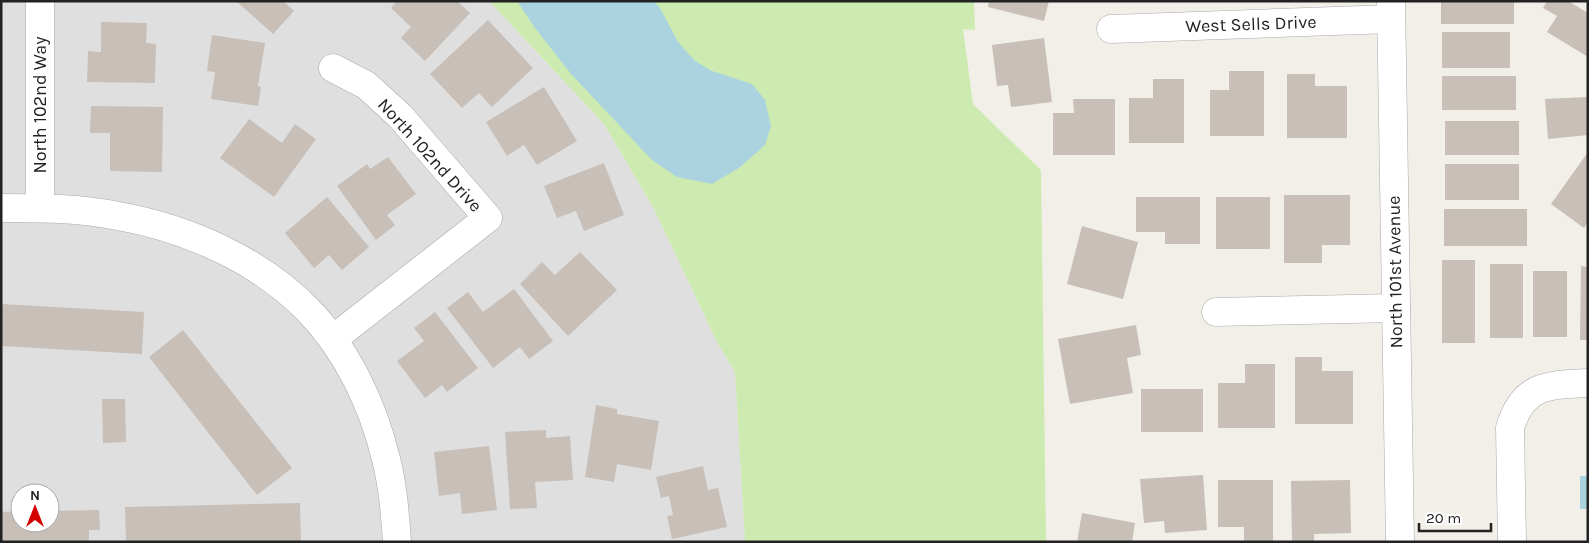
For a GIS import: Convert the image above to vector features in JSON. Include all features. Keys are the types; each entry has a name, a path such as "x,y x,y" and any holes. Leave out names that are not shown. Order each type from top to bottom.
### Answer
{"street":[{"name":"North 102nd Way","path":"40,1 40,208"},
{"name":"West Sells Drive","path":"1111,29 1391,10"},
{"name":"North 101st Avenue","path":"1391,10 1400,542"},
{"name":"North 102nd Drive","path":"332,68 366,85 400,116 488,218 332,339"},
{"path":"1,208 40,208 118,216 169,228 214,244 278,284 308,310 332,339 358,381 374,420 386,459 393,494 397,542"},
{"path":"1216,312 1396,308"},
{"path":"1512,542 1510,428 1514,414 1523,400 1551,385 1588,383"}],"shaded area":[{"path":"1,1 489,1 604,124 653,207 717,342 735,372 745,542 1,542"}],"green space":[{"path":"489,1 974,1 975,30 963,29 973,104 1041,170 1046,542 745,542 735,372 717,342 653,207 604,124"}],"water":[{"path":"517,1 654,1 660,8 678,42 695,61 712,71 752,84 765,100 771,126 765,145 739,168 712,184 677,177 652,160 571,74 535,28"},
{"path":"1580,476 1588,476 1588,509 1580,509"}],"building":[{"path":"236,1 283,1 294,11 273,34"},
{"path":"397,1 457,1 470,13 425,61 401,38 411,27 391,8"},
{"path":"989,1 1049,1 1044,21 988,7"},
{"path":"1441,1 1514,1 1514,24 1441,24"},
{"path":"1547,1 1568,1 1588,13 1588,57 1547,32 1557,16 1543,8"},
{"path":"488,20 533,68 492,107 479,93 462,108 430,74"},
{"path":"101,22 147,23 146,43 156,44 155,83 87,82 88,51 101,52"},
{"path":"1442,32 1510,32 1510,68 1442,68"},
{"path":"212,35 265,43 258,86 261,87 258,106 211,99 215,72 207,71"},
{"path":"1044,38 1052,102 1011,107 1008,85 997,86 992,45"},
{"path":"1229,71 1264,71 1264,136 1210,136 1210,90 1229,90"},
{"path":"1287,74 1315,74 1315,86 1347,86 1347,138 1287,138"},
{"path":"1442,76 1516,76 1516,110 1442,110"},
{"path":"1153,79 1184,79 1184,143 1129,143 1129,98 1153,98"},
{"path":"544,87 577,141 537,165 524,145 507,156 486,122"},
{"path":"1588,97 1588,135 1548,139 1545,99"},
{"path":"1073,99 1115,99 1115,155 1053,155 1053,113 1074,113"},
{"path":"91,106 163,107 162,172 110,171 110,133 90,133"},
{"path":"249,119 282,143 295,124 316,139 274,197 220,158"},
{"path":"1445,121 1519,121 1519,155 1445,155"},
{"path":"1588,152 1588,222 1584,228 1551,204"},
{"path":"388,157 416,194 387,215 395,225 376,240 337,186 367,164 370,169"},
{"path":"604,163 624,215 584,231 576,211 557,218 544,186"},
{"path":"1445,164 1519,164 1519,200 1445,200"},
{"path":"1284,195 1350,195 1350,245 1322,245 1322,263 1284,263"},
{"path":"327,197 369,247 342,270 329,255 314,268 285,233"},
{"path":"1136,197 1200,197 1200,244 1165,244 1165,232 1136,232"},
{"path":"1216,197 1270,197 1270,249 1216,249"},
{"path":"1444,209 1527,209 1527,246 1444,246"},
{"path":"1082,226 1138,242 1123,299 1067,284"},
{"path":"580,252 617,290 568,336 520,284 542,262 555,275"},
{"path":"1442,260 1475,260 1475,343 1442,343"},
{"path":"1490,264 1523,264 1523,338 1490,338"},
{"path":"1581,266 1588,267 1588,340 1580,340"},
{"path":"1533,271 1567,271 1567,337 1533,337"},
{"path":"514,289 553,341 529,359 520,347 493,368 447,308 468,292 483,312"},
{"path":"1,304 144,312 142,354 1,346"},
{"path":"435,312 478,368 447,392 442,385 425,398 397,361 424,341 414,328"},
{"path":"1136,325 1141,355 1127,358 1133,393 1070,404 1058,339"},
{"path":"183,330 292,468 257,495 149,357"},
{"path":"1295,357 1322,357 1322,371 1353,371 1353,424 1295,424"},
{"path":"1245,364 1275,364 1275,428 1218,428 1218,383 1245,383"},
{"path":"1141,389 1203,389 1203,432 1141,432"},
{"path":"102,399 125,399 126,442 103,443"},
{"path":"596,405 617,409 617,414 659,421 651,470 617,464 614,482 585,477"},
{"path":"546,430 546,438 570,436 573,480 535,482 537,508 510,509 505,432"},
{"path":"489,446 497,510 462,514 460,493 439,496 434,452"},
{"path":"703,466 708,490 718,488 727,527 672,539 667,516 673,515 669,496 661,498 656,477"},
{"path":"1203,475 1207,530 1165,533 1164,521 1144,523 1140,479"},
{"path":"1218,480 1273,480 1273,542 1244,542 1244,527 1218,527"},
{"path":"1350,480 1351,533 1314,534 1314,542 1292,542 1291,481"},
{"path":"300,503 301,542 126,542 125,507"},
{"path":"99,510 100,530 89,530 89,542 1,542 1,512 10,512 10,533 60,533 60,511"},
{"path":"1082,513 1135,523 1132,542 1077,542"}]}
